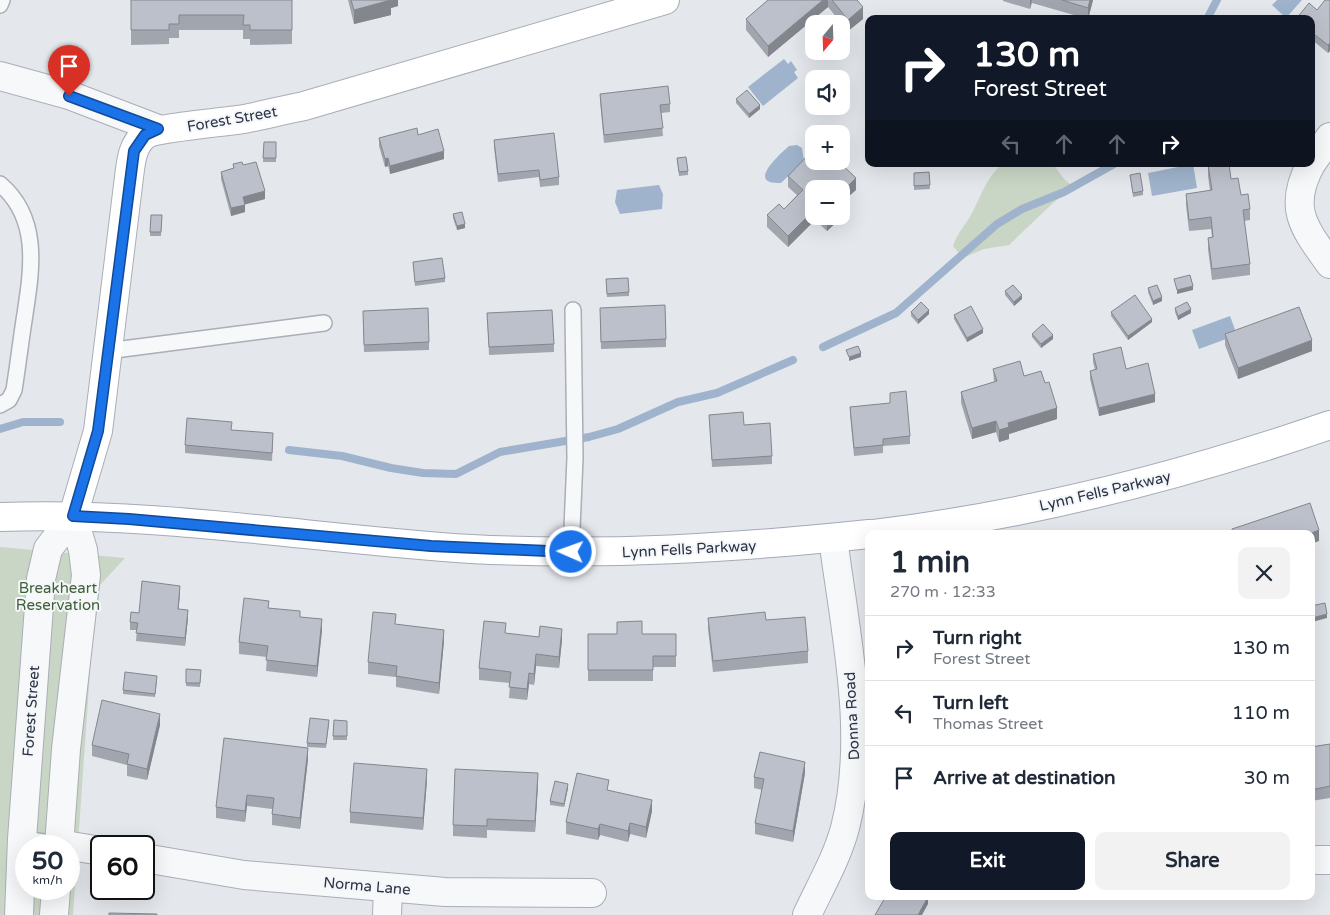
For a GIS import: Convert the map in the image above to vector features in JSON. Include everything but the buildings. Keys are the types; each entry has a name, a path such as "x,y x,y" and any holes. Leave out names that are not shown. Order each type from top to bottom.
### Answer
{"main road":[{"name":"Forest Street","path":"73,516 96,440 134,151 145,135 158,129 237,120 304,106 665,0"},
{"name":"Lynn Fells Parkway","path":"899,530 1046,506 1146,482 1221,461 1330,424"},
{"name":"Lynn Fells Parkway","path":"0,517 73,516 138,519 431,546 571,552 717,548 865,534"}],"street":[{"path":"0,76 69,96 158,129"},
{"path":"1315,158 1330,137"},
{"path":"1310,167 1302,184 1299,212 1305,230 1330,264"},
{"path":"60,835 66,749 86,575 83,550 73,516"},
{"name":"Forest Street","path":"22,835 41,578 48,549 73,516"},
{"name":"Donna Road","path":"807,915 845,830 851,801 855,759 856,723 832,538"},
{"name":"Norma Lane","path":"155,860 244,875 388,888 445,892 592,893"},
{"path":"1315,860 1330,860"},
{"path":"388,888 388,915"},
{"name":"Forest Street","path":"19,915 20,900"},
{"path":"54,915 55,900"}],"lane":[{"path":"0,5 2,0"},
{"path":"0,184 10,192 20,207 28,226 32,265 14,390 9,400 0,406"},
{"path":"571,552 575,458 573,310"},
{"path":"108,351 324,323"}],"green space":[{"path":"998,167 1055,167 1064,179 1077,190 1063,195 1009,245 984,249 963,258 953,246"},
{"name":"Breakheart Reservation","path":"0,547 125,558 100,585 91,658 79,835 15,835 15,900 74,900 73,915 0,915"}],"water":[{"path":"1277,0 1302,0 1289,15 1283,15 1272,5"},
{"path":"784,59 788,64 791,61 797,70 794,72 798,78 763,106 748,87"},
{"path":"797,145 802,148 804,161 781,183 771,182 766,179 765,174 768,168 779,155 789,146"},
{"path":"1178,167 1194,167 1197,188 1152,196 1148,173"},
{"path":"659,185 663,194 662,209 620,214 615,202 617,190"},
{"path":"1230,316 1237,335 1199,349 1192,330"}],"waterway":[{"path":"1209,15 1217,0"},
{"path":"823,347 896,313 997,224 1022,209 1064,192 1109,167"},
{"path":"289,450 342,456 391,468 423,473 456,474 500,452 589,437 618,429 678,402 717,393 793,360"},
{"path":"0,429 23,422 60,422"}],"route":[{"path":"69,96 131,121 158,129 145,135 134,151 129,177 98,431 73,516 109,517 431,546 571,552"}]}
